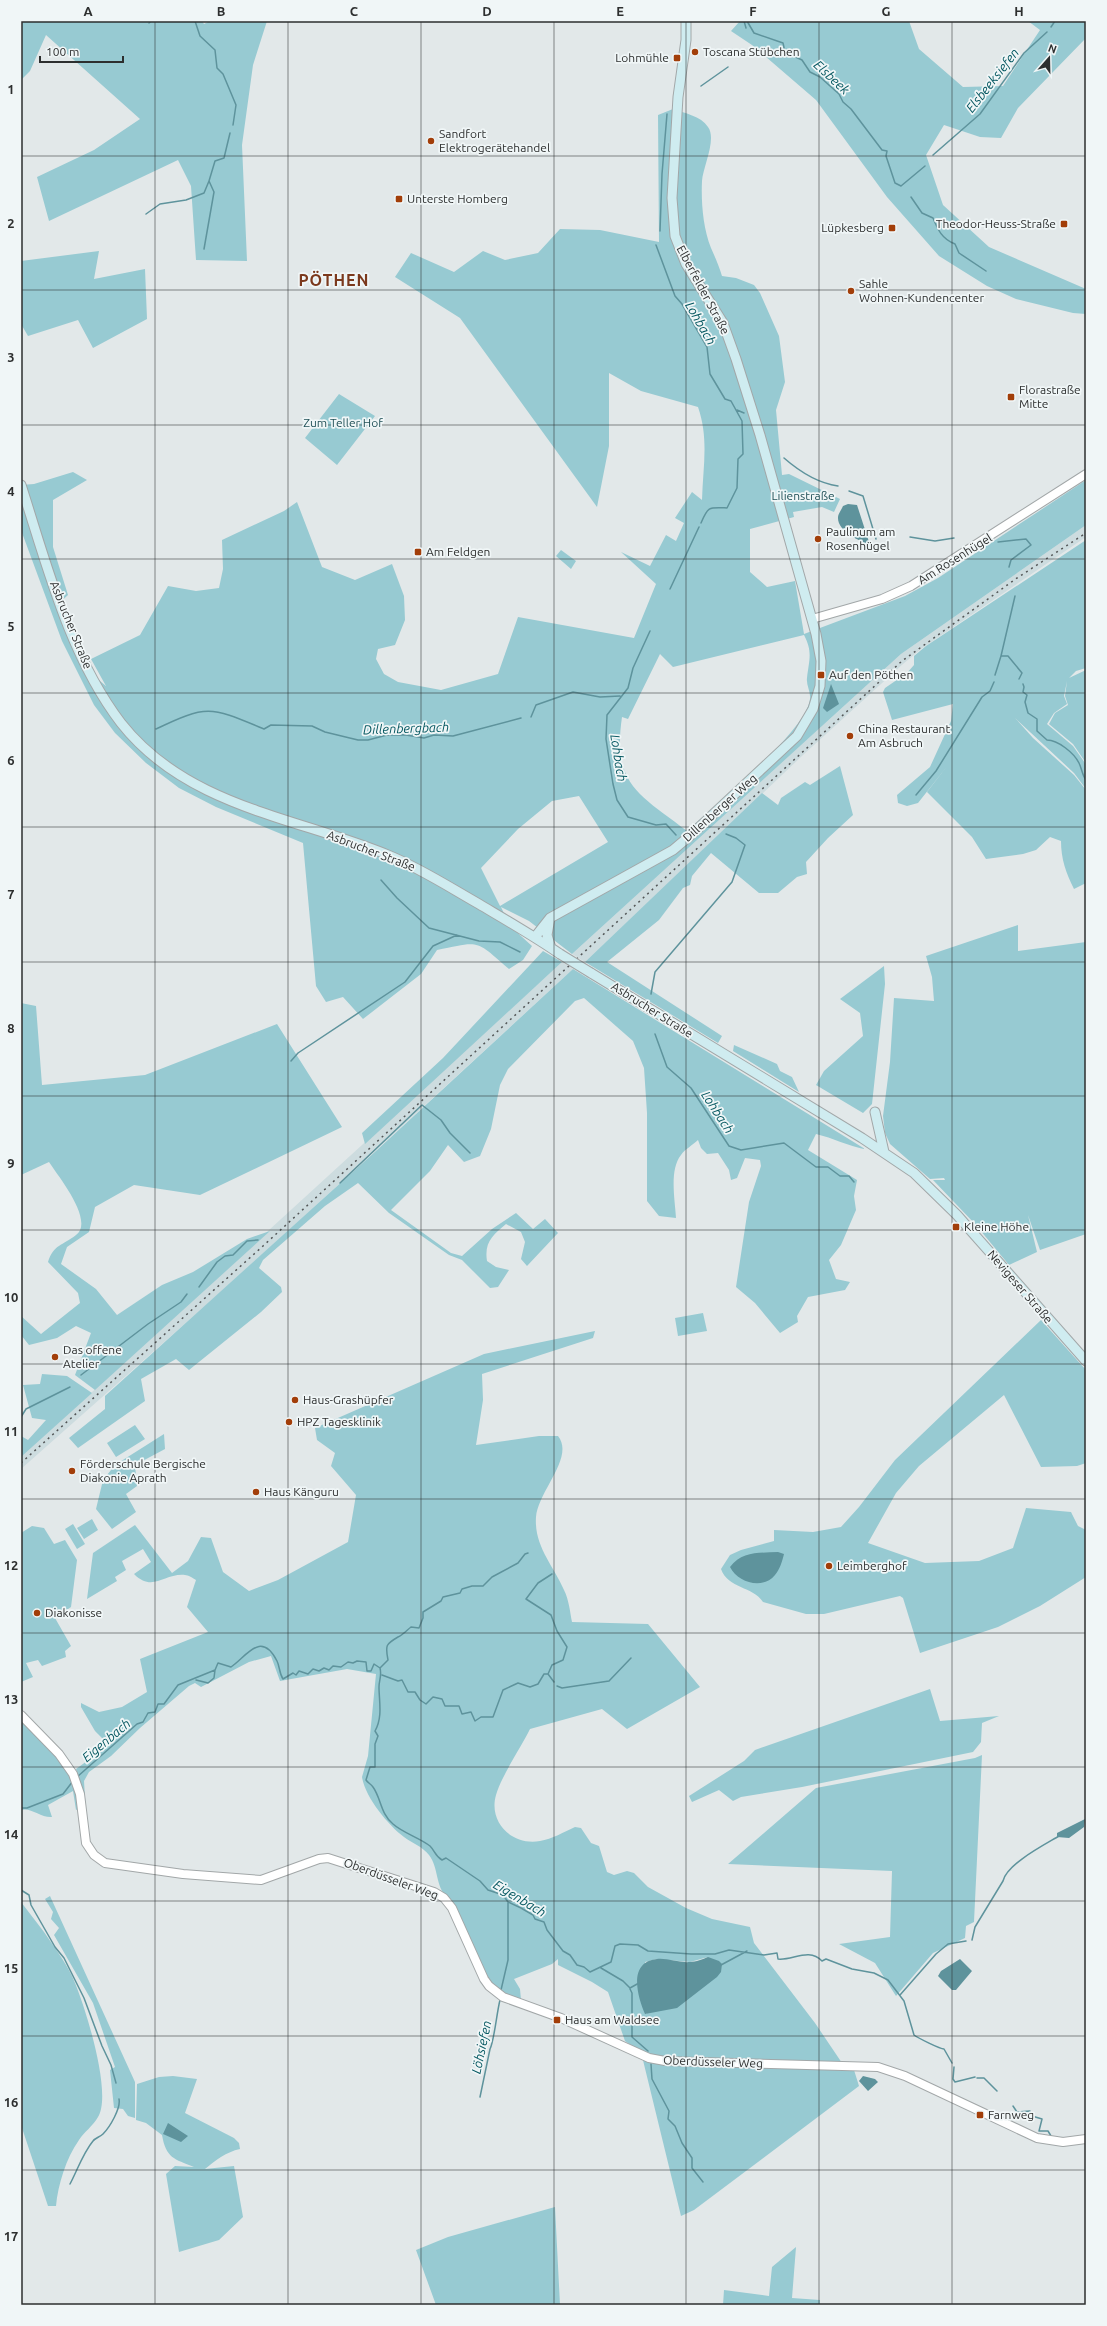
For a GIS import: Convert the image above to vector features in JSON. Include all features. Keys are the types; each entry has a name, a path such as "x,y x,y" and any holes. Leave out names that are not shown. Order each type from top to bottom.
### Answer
{"main road":[{"name":"Elberfelder Straße","path":"686,21 687,33 678,102 672,198 675,236 686,264 723,323 736,358 760,435 812,619"},
{"name":"Asbrucher Straße","path":"21,484 63,611 85,664 106,701 122,724 146,750 175,773 199,788 252,810 389,855 438,879 862,1138"},
{"name":"Dillenberger Weg","path":"535,937 550,918 673,850 788,745 807,722 817,700 821,675 819,647 812,619"},
{"path":"550,918 547,935 551,948"},
{"path":"875,1112 884,1152"},
{"name":"Nevigeser Straße","path":"862,1138 884,1152 928,1185 1086,1361"}],"street":[{"name":"Am Rosenhügel","path":"812,619 882,599 911,586 961,556 1086,474"},
{"name":"Oberdüsseler Weg","path":"21,1715 59,1754 73,1774 77,1782 86,1843 99,1860 105,1863 183,1874 262,1880 313,1861 328,1858 434,1892 444,1898 452,1908 480,1971 494,1991 503,1997 561,2018 649,2058 665,2062 878,2067 905,2076 1037,2138 1063,2142 1086,2139"}],"shaded area":[{"path":"848,504 857,505 870,545 850,535 841,527 838,516 843,506"},
{"path":"1086,525 1086,537 921,649 903,664 803,755 585,962 572,954 901,654"},
{"path":"831,684 839,704 827,712 823,708"},
{"path":"562,962 573,969 250,1266 21,1469 21,1457"},
{"path":"778,1552 784,1554 780,1568 770,1580 764,1582 751,1583 745,1581 734,1573 730,1567 745,1555"},
{"path":"1085,1819 1084,1827 1069,1838 1057,1837 1057,1833"},
{"path":"708,1957 719,1961 722,1964 721,1972 717,1977 677,2008 645,2014 639,1998 637,1980 638,1973 642,1966 648,1961 657,1959 690,1962"},
{"path":"960,1959 972,1971 956,1990 952,1990 938,1976 941,1971"},
{"path":"863,2076 875,2079 878,2082 868,2091 859,2081"},
{"path":"168,2123 188,2136 181,2142 163,2134"}],"green space":[{"path":"21,21 202,21 204,24 210,21 267,21 253,65 242,145 247,261 196,260 191,186 178,160 49,221 37,177 94,150 140,119 46,35 30,71 21,80"},
{"path":"740,21 909,21 919,49 963,87 1003,86 1040,30 1028,21 1086,21 1086,38 1018,108 1001,138 980,137 944,125 926,155 943,205 989,247 1086,289 1086,314 1073,313 1016,299 987,286 939,256 887,197 816,100 752,45 731,31"},
{"name":"Lilienstraße","path":"673,109 701,120 708,127 710,132 711,139 709,153 702,181 702,206 708,240 722,276 736,278 754,285 760,293 779,336 785,382 776,410 782,475 789,474 840,499 834,512 822,507 793,512 794,517 750,529 750,572 767,587 795,581 804,634 905,596 938,578 1086,480 1086,525 901,654 572,954 529,921 501,907 510,926 532,946 523,960 509,969 483,947 476,945 462,945 437,950 421,974 363,1019 343,997 326,1002 316,986 303,843 216,807 179,788 146,763 115,733 94,705 62,641 21,530 21,485 34,484 73,472 87,480 53,500 53,547 68,595 57,605 82,666 106,686 91,659 140,635 168,586 196,591 219,588 223,569 222,540 284,511 297,502 322,567 355,580 392,564 404,596 405,620 395,645 378,649 376,659 384,674 398,682 441,690 498,674 518,617 634,638 656,584 621,552 650,566 666,535 676,541 684,523 675,518 692,492 702,500 704,442 698,407 641,391 609,373 609,446 597,507 460,318 395,277 411,253 454,272 483,251 505,260 538,253 560,229 600,230 659,242 658,115","holes":["804,635 809,646 807,681 810,699 805,713 793,730 776,749 737,787 687,831 643,797 633,786 626,773 621,758 620,740 622,717 628,719 660,654 673,667","579,796 608,842 500,906 481,868 518,829 552,801"]},
{"path":"99,251 94,279 145,269 147,319 93,348 78,320 28,336 21,324 21,261"},
{"name":"Zum Teller Hof","path":"339,394 375,416 337,465 305,438"},
{"path":"1086,540 1086,668 1076,671 1069,678 1086,670 1086,763 1073,744 1049,724 1055,713 1068,705 1065,696 1067,681 1064,696 1067,704 1054,713 1047,724 1073,746 1085,763 1086,789 1074,773 1015,718 1033,738 1074,775 1086,790 1086,883 1074,889 1064,866 1061,841 1050,837 1036,850 1023,854 986,859 972,837 927,792 948,765 918,803 907,806 898,803 897,795 930,767 951,721 953,704 892,720 883,692 885,688 907,673 914,665 914,656 926,646"},
{"path":"561,550 576,561 571,569 556,556"},
{"path":"840,766 853,815 828,838 806,862 807,874 797,877 778,893 759,893 711,853 692,876 690,885 683,888 659,920 607,962 722,1036 718,1043 585,962 762,793 778,805 781,798 805,782 810,785"},
{"path":"1018,925 1018,951 1086,942 1086,1234 1040,1250 1028,1215 1037,1252 1009,1265 975,1224 933,1180 945,1180 944,1178 930,1179 890,1144 885,1133 883,1116 890,1062 894,998 934,1001 932,977 926,956"},
{"path":"543,951 562,962 365,1144 362,1133 443,1058"},
{"path":"884,966 885,984 872,1104 863,1113 816,1085 824,1071 863,1036 860,1013 840,999"},
{"path":"573,969 865,1149 816,1134 808,1150 857,1180 854,1196 856,1210 841,1245 829,1260 836,1279 850,1282 845,1290 808,1297 797,1316 798,1322 780,1333 755,1303 736,1287 749,1202 761,1166 760,1160 745,1158 737,1178 731,1180 729,1170 718,1153 707,1154 701,1148 698,1140 683,1153 677,1161 674,1177 676,1218 659,1216 647,1201 647,1113 644,1068 633,1041 584,998 575,1001 508,1069 500,1085 491,1129 480,1156 464,1162 448,1145 430,1171 391,1210 451,1253 462,1256 492,1229 516,1213 533,1229 545,1219 558,1233 527,1266 521,1259 525,1242 521,1232 506,1224 490,1240 486,1254 487,1261 496,1267 509,1270 498,1287 490,1288 462,1260 449,1255 389,1213 358,1183 325,1206 263,1260 259,1268 281,1287 282,1292 261,1312 189,1370 176,1359 141,1379 145,1401 78,1448 69,1438 105,1409 105,1396 377,1150"},
{"path":"21,1003 36,1006 42,1085 145,1075 277,1024 342,1127 200,1195 134,1185 95,1207 89,1232 67,1247 61,1264 96,1289 117,1315 162,1285 193,1272 247,1239 270,1231 95,1390 75,1375 91,1333 76,1326 57,1338 29,1345 21,1335 21,1316 41,1334 80,1303 78,1293 48,1262 50,1256 56,1248 76,1235 81,1228 81,1220 73,1198 49,1162 21,1175"},
{"path":"734,1045 777,1064 780,1071 792,1077 799,1092 733,1051"},
{"path":"703,1313 707,1331 678,1336 675,1318"},
{"path":"1041,1320 1086,1370 1086,1463 1077,1466 1041,1467 1004,1395 919,1466 896,1493 868,1543 925,1563 979,1561 1013,1548 1026,1508 1071,1512 1078,1526 1086,1530 1086,1577 1040,1606 998,1627 920,1653 903,1598 900,1596 824,1614 806,1614 763,1602 753,1593 735,1584 724,1576 721,1569 730,1555 741,1550 774,1541 774,1530 813,1532 841,1527 859,1507 895,1460"},
{"path":"595,1331 593,1338 482,1374 483,1400 476,1445 539,1436 558,1436 562,1444 562,1454 559,1464 538,1507 536,1527 545,1555 566,1594 572,1622 648,1624 700,1687 627,1729 602,1709 530,1729 507,1771 496,1795 494,1805 499,1823 512,1836 530,1842 549,1839 575,1827 581,1828 591,1843 599,1846 607,1872 614,1875 627,1871 634,1873 648,1887 686,1908 712,1919 750,1927 754,1943 815,2023 842,2063 854,2070 859,2086 694,2210 681,2216 641,2052 625,2041 608,1992 558,1965 558,1959 552,1964 514,1979 520,1989 521,2000 503,1994 491,1985 447,1897 443,1893 429,1855 421,1847 398,1832 384,1818 372,1802 362,1777 368,1756 376,1674 347,1669 280,1681 271,1656 249,1662 201,1687 195,1683 189,1686 140,1728 111,1756 89,1772 84,1781 86,1814 80,1781 76,1769 109,1745 95,1731 81,1707 81,1703 99,1712 122,1707 147,1692 140,1659 208,1632 187,1607 196,1580 185,1575 178,1575 153,1582 147,1582 141,1579 134,1574 151,1562 143,1549 122,1561 126,1570 115,1577 117,1581 87,1599 93,1553 135,1525 172,1573 188,1561 201,1537 211,1538 223,1572 249,1591 278,1580 348,1542 356,1495 331,1466 335,1453 317,1440 315,1428 484,1354","holes":["708,1957 646,2014 645,1962 657,1959 690,1962"]},
{"path":"42,1374 67,1376 92,1393 21,1457 21,1436 28,1440 46,1420 32,1418 23,1385 40,1384"},
{"path":"135,1425 145,1439 116,1457 107,1443"},
{"path":"164,1434 165,1449 135,1465 137,1486 126,1494 136,1512 112,1529 96,1509 103,1480 115,1465"},
{"path":"92,1519 98,1530 84,1539 77,1528"},
{"path":"73,1524 85,1544 77,1549 65,1529"},
{"path":"32,1526 44,1528 54,1544 65,1540 77,1560 71,1607 55,1618 71,1646 65,1651 66,1657 42,1666 38,1660 26,1663 33,1677 21,1682 21,1533"},
{"path":"930,1689 940,1721 999,1716 982,1723 981,1742 973,1752 802,1787 741,1797 733,1801 719,1790 692,1802 689,1796 744,1761 755,1750"},
{"path":"21,1719 51,1749 66,1770 72,1781 76,1794 78,1809 76,1810 73,1791 48,1805 52,1817 44,1816 25,1809 21,1810"},
{"path":"982,1755 974,1922 966,1926 965,1938 933,1953 896,1996 875,1963 839,1944 890,1937 892,1871 728,1864 816,1788 975,1758"},
{"path":"50,1896 135,2082 135,2118 128,2116 123,2109 114,2108 110,2070 115,2067 93,2003 54,1935 59,1928 51,1919 53,1912 45,1899"},
{"path":"21,1902 44,1932 21,1937"},
{"path":"44,1932 66,1965 77,1989 95,2047 100,2069 102,2088 102,2105 98,2117 81,2137 70,2155 61,2181 56,2206 48,2206 21,2125 21,1937"},
{"path":"173,2076 197,2079 185,2113 234,2138 239,2143 240,2149 226,2154 205,2169 234,2166 243,2217 219,2240 179,2252 166,2174 175,2166 194,2167 172,2157 166,2149 162,2135 146,2123 136,2120 137,2084 159,2077"},
{"path":"555,2207 560,2305 436,2305 416,2250 448,2237"},
{"path":"796,2247 792,2298 820,2300 820,2305 723,2305 724,2290 769,2296 772,2267"}],"waterway":[{"path":"195,21 200,36 215,50 217,68 223,74 236,105 233,125"},
{"name":"Lohbach","path":"744,21 746,28"},
{"name":"Elsbeek","path":"747,21 754,33 783,43 785,52 802,60 810,72 820,77 839,94 843,102 851,109 882,150 887,151 886,156 895,183 901,186 925,166"},
{"name":"Elsbeeksiefen","path":"1051,27 1055,21"},
{"name":"Elsbeeksiefen","path":"933,155 980,114 1024,53 1047,32"},
{"name":"Lohbach","path":"701,86 728,67"},
{"name":"Lohbach","path":"660,231 662,174 667,114"},
{"path":"204,249 214,192 209,181 215,161 224,158 230,133"},
{"path":"146,214 160,204 186,200 204,193 209,181"},
{"name":"Elsbeek","path":"911,197 922,213 933,218 941,234 947,240 955,244 959,253 986,271"},
{"name":"Lohbach","path":"656,245 675,296 682,304 707,347 710,374 725,399 731,401 742,421 743,454 738,459 737,488 727,508 710,509 705,513 701,523"},
{"name":"Lohbach","path":"737,410 744,413"},
{"path":"784,458 796,468 816,480 838,486"},
{"path":"849,491 863,496 876,539"},
{"name":"Lohbach","path":"670,589 699,527"},
{"path":"910,537 935,541 954,538"},
{"path":"998,542 1026,539 1031,545 1011,560 1009,567"},
{"path":"1015,596 1001,656 1008,656 1022,673 1019,679"},
{"name":"Lohbach","path":"650,631 633,668 628,688 607,715 606,739 617,800 628,817 656,825 666,824 676,835"},
{"path":"995,675 1001,656"},
{"path":"916,795 936,771 982,697 990,691 994,682"},
{"path":"1023,684 1023,692 1027,695 1025,702 1028,713 1037,719 1037,731 1047,740 1056,742 1070,751 1077,759 1086,780"},
{"name":"Dillenbergbach","path":"531,717 536,705 573,692 600,697 620,696"},
{"name":"Dillenbergbach","path":"156,729 187,715 210,711 232,716 264,729 271,725 312,726 325,732 358,740 368,740 387,735 406,735 424,738 434,735 453,736 521,718"},
{"name":"Lohbach","path":"651,994 655,972 732,882 745,845 736,838 726,834"},
{"path":"381,880 397,898 429,928 479,941 500,942 520,952"},
{"path":"291,1061 298,1053 405,982 433,946 457,935"},
{"name":"Lohbach","path":"655,1034 667,1067 691,1088 729,1146 741,1150 784,1143 816,1167 828,1167 840,1176 849,1176 854,1182"},
{"path":"340,1183 422,1105 441,1120 450,1133 470,1153"},
{"path":"199,1287 217,1262 225,1256 233,1255 247,1241 258,1240"},
{"path":"81,1375 148,1324 181,1302 187,1294"},
{"path":"21,1417 26,1409 70,1387"},
{"path":"380,1668 388,1660 387,1646 389,1643 411,1627 419,1628 423,1618 423,1612 441,1601 443,1597 460,1593 462,1589 472,1586 483,1586 492,1577 518,1563 525,1554 528,1553"},
{"path":"548,1674 552,1665 563,1660 567,1647 557,1631 551,1615 526,1599 538,1583 552,1574"},
{"name":"Eigenbach","path":"77,1777 137,1724 143,1722 148,1713 155,1712 158,1704 164,1704 178,1685 215,1670 218,1663 231,1667 254,1648 260,1646 265,1647 271,1652 277,1661 283,1679 293,1673 296,1675 299,1671 308,1674 313,1669 319,1671 324,1668 329,1670 333,1666 341,1667 348,1662 353,1663 357,1661 366,1662 367,1671 371,1671 374,1664 380,1668 381,1671 379,1687 380,1715 375,1731 378,1736 375,1744 375,1767 370,1767 366,1780 376,1791 386,1816 397,1827 430,1846 436,1855 442,1860 446,1858 480,1881 488,1890 503,1895 508,1902 533,1915 535,1919 544,1922 547,1930 563,1951 570,1955 577,1965 584,1967 590,1972 611,1962 615,1946 620,1944 638,1945 648,1951 691,1954 715,1954 729,1950 764,1955 777,1953 778,1959 812,1955 822,1961 826,1959 852,1969 874,1973 888,1980 904,2001 914,2035 944,2049 952,2063"},
{"path":"557,1686 562,1688 609,1681 631,1658"},
{"name":"Eigenbach","path":"196,1680 208,1683 214,1678 215,1670"},
{"path":"382,1675 398,1681 402,1680 408,1692 415,1692 420,1700 426,1704 433,1697 442,1699 445,1706 459,1706 462,1714 471,1712 475,1721 481,1717 493,1717 503,1690 518,1683 530,1687 538,1684 544,1674 548,1674"},
{"path":"548,1674 554,1682"},
{"name":"Eigenbach","path":"21,1808 27,1808 63,1794 73,1781"},
{"path":"972,1940 975,1927 1011,1868 1059,1836"},
{"path":"21,1890 29,1895 31,1905 55,1947 64,1958 84,1998 102,2046 111,2065 116,2083"},
{"name":"Löhsiefen","path":"501,1990 508,1960 508,1903"},
{"path":"900,1995 936,1954 948,1944 966,1941"},
{"path":"721,1965 747,1951"},
{"path":"601,1968 623,1981 630,1988 639,1983"},
{"path":"630,1989 632,1993 632,2037 648,2051"},
{"name":"Löhsiefen","path":"480,2097 493,2040 500,2000"},
{"path":"651,2064 652,2079 669,2111 668,2119 675,2126 682,2143 692,2158 692,2168 703,2182"},
{"name":"Eigenbach","path":"954,2067 953,2079 955,2082 975,2077"},
{"name":"Eigenbach","path":"977,2078 984,2078 997,2091"},
{"path":"70,2184 89,2146 94,2140 103,2134 112,2122 117,2112 119,2099"},
{"name":"Eigenbach","path":"1013,2106 1017,2112 1030,2111 1032,2116 1042,2119 1039,2131 1048,2131 1051,2136"}],"railway":[{"path":"21,1463 263,1246 902,661 1017,578 1086,533"}],"place":[{"name":"Toscana Stübchen","path":"695,52"},
{"name":"Lohmühle","path":"677,58"},
{"name":"Sandfort Elektrogerätehandel","path":"431,141"},
{"name":"Unterste Homberg","path":"399,199"},
{"name":"Theodor-Heuss-Straße","path":"1064,224"},
{"name":"Lüpkesberg","path":"892,228"},
{"name":"Sahle Wohnen-Kundencenter","path":"851,291"},
{"name":"Florastraße Mitte","path":"1011,397"},
{"name":"Paulinum am Rosenhügel","path":"818,539"},
{"name":"Am Feldgen","path":"418,552"},
{"name":"Auf den Pöthen","path":"821,675"},
{"name":"China Restaurant Am Asbruch","path":"850,736"},
{"name":"Kleine Höhe","path":"956,1227"},
{"name":"Das offene Atelier","path":"55,1357"},
{"name":"Haus-Grashüpfer","path":"295,1400"},
{"name":"HPZ Tagesklinik","path":"289,1422"},
{"name":"Förderschule Bergische Diakonie Aprath","path":"72,1471"},
{"name":"Haus Känguru","path":"256,1492"},
{"name":"Leimberghof","path":"829,1566"},
{"name":"Diakonisse","path":"37,1613"},
{"name":"Haus am Waldsee","path":"557,2020"},
{"name":"Farnweg","path":"980,2115"}],"district":[{"name":"PÖTHEN","path":"334,280"}]}
